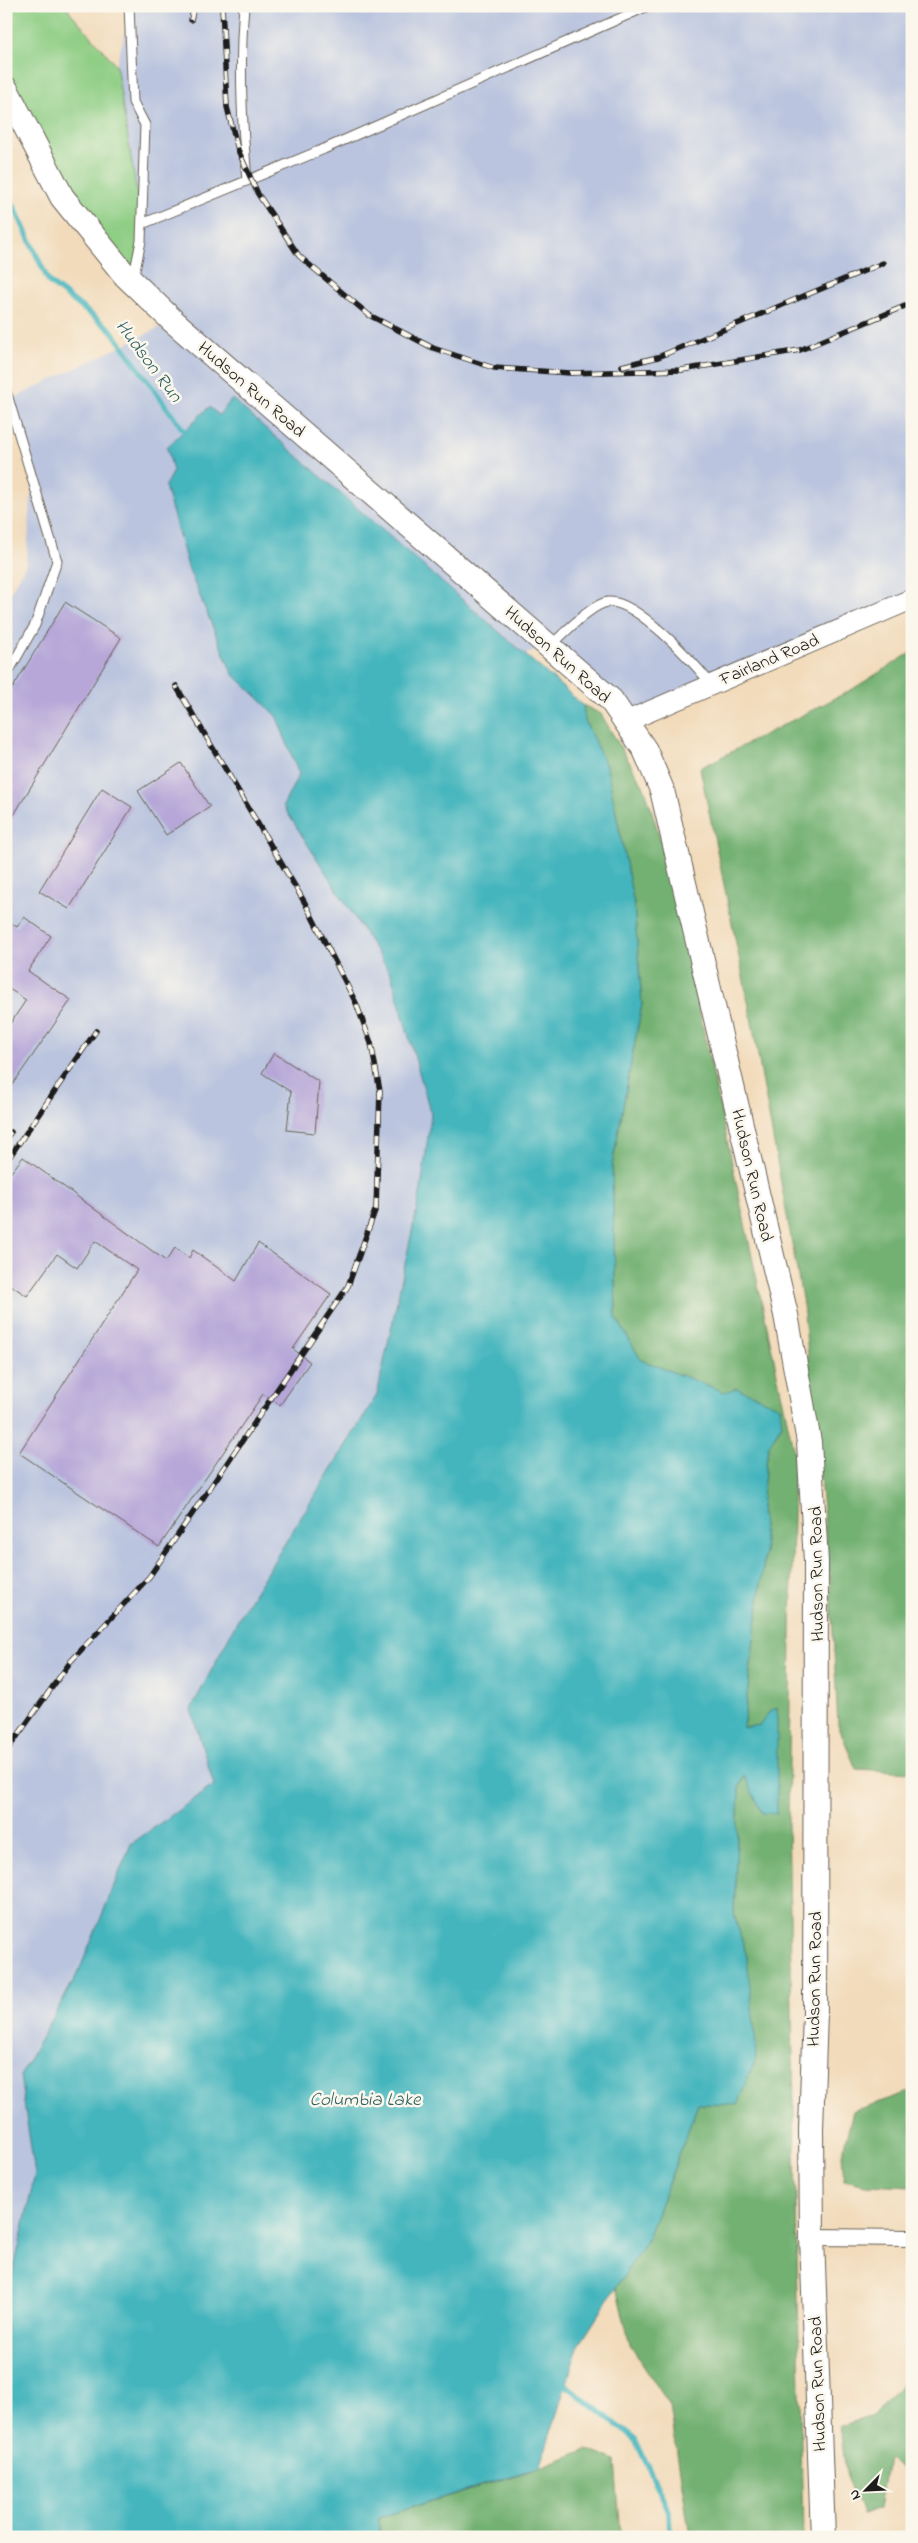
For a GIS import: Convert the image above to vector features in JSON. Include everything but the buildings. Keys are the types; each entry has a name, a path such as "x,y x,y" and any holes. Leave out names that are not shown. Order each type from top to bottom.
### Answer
{"main road":[{"name":"Hudson Run Road","path":"6,89 62,197 125,275 173,321 611,700 645,750 662,790 786,1315 809,1442 813,1483 817,1616 816,2013 811,2129 812,2237 823,2537"}],"street":[{"name":"Fairland Road","path":"627,721 912,599"},
{"path":"812,2237 912,2238"}],"lane":[{"path":"129,6 133,102 145,124 141,241 132,282"},
{"path":"244,6 240,84 247,181"},
{"path":"142,224 324,149 648,6"},
{"path":"6,391 57,561 36,625 6,676"},
{"path":"550,646 595,607 608,602 621,605 647,620 673,642 711,684"}],"shaded area":[{"path":"133,6 912,6 912,599 627,721 550,646 285,738 299,774 283,806 391,974 431,1114 421,1189 377,1395 241,1614 191,1708 214,1785 131,1844 79,1971 20,2076 35,2174 6,2305 6,600 26,564 33,475 6,402 173,321 133,282 141,241 116,65"}],"green space":[{"path":"6,6 65,6 116,65 142,224 133,282 93,237 6,89"},
{"path":"912,652 912,1772 856,1769 838,1725 830,1580 803,1304 749,1006 700,768 851,690"},
{"path":"583,705 601,714 645,789 668,864 794,1453 788,1821 803,2537 690,2537 670,2406 630,2344 616,2287 648,2238 698,2104 747,1957 734,1914 739,1788 745,1775 762,1813 777,1709 770,1711 761,1725 743,1728 765,1552 761,1506 768,1447 782,1424 725,1392 641,1360 616,1317 612,1166 642,1004 634,904 607,768 585,721"},
{"path":"912,2091 912,2187 866,2185 844,2180 842,2154 853,2111"},
{"path":"912,2370 912,2478 887,2458 879,2509 862,2515 846,2473 840,2426 872,2416 910,2375"},
{"path":"587,2449 615,2461 621,2537 382,2537 378,2518 533,2470"}],"water":[{"name":"Columbia Lake","path":"232,399 583,705 585,721 607,768 634,904 642,1004 612,1166 616,1317 641,1360 725,1392 737,1388 780,1407 782,1424 768,1447 761,1506 765,1552 743,1728 760,1725 770,1711 777,1708 777,1814 762,1813 744,1775 739,1788 734,1914 747,1957 757,2055 737,2105 698,2104 648,2238 578,2347 540,2467 378,2518 382,2537 6,2537 6,2305 35,2174 20,2076 79,1971 131,1844 214,1785 191,1709 241,1614 377,1395 421,1189 431,1114 391,974 283,806 299,774 276,715 232,673 189,570 165,486 173,471 167,447 209,407 219,415"}],"waterway":[{"name":"Hudson Run","path":"6,189 49,282 111,330 184,431"},
{"name":"Hudson Run","path":"566,2385 635,2439 669,2511 670,2537"}],"railway":[{"path":"191,20 194,6"},
{"path":"222,6 227,107 238,150 258,194 299,256 369,315 433,348 494,368 570,373 682,370 800,350 912,303"},
{"path":"622,366 658,357 883,263"},
{"path":"6,1752 71,1661 149,1577 348,1286 376,1208 380,1091 371,1043 356,1003 305,903 176,686"},
{"path":"6,1162 96,1031"},
{"path":"6,1138 11,1132"}]}
